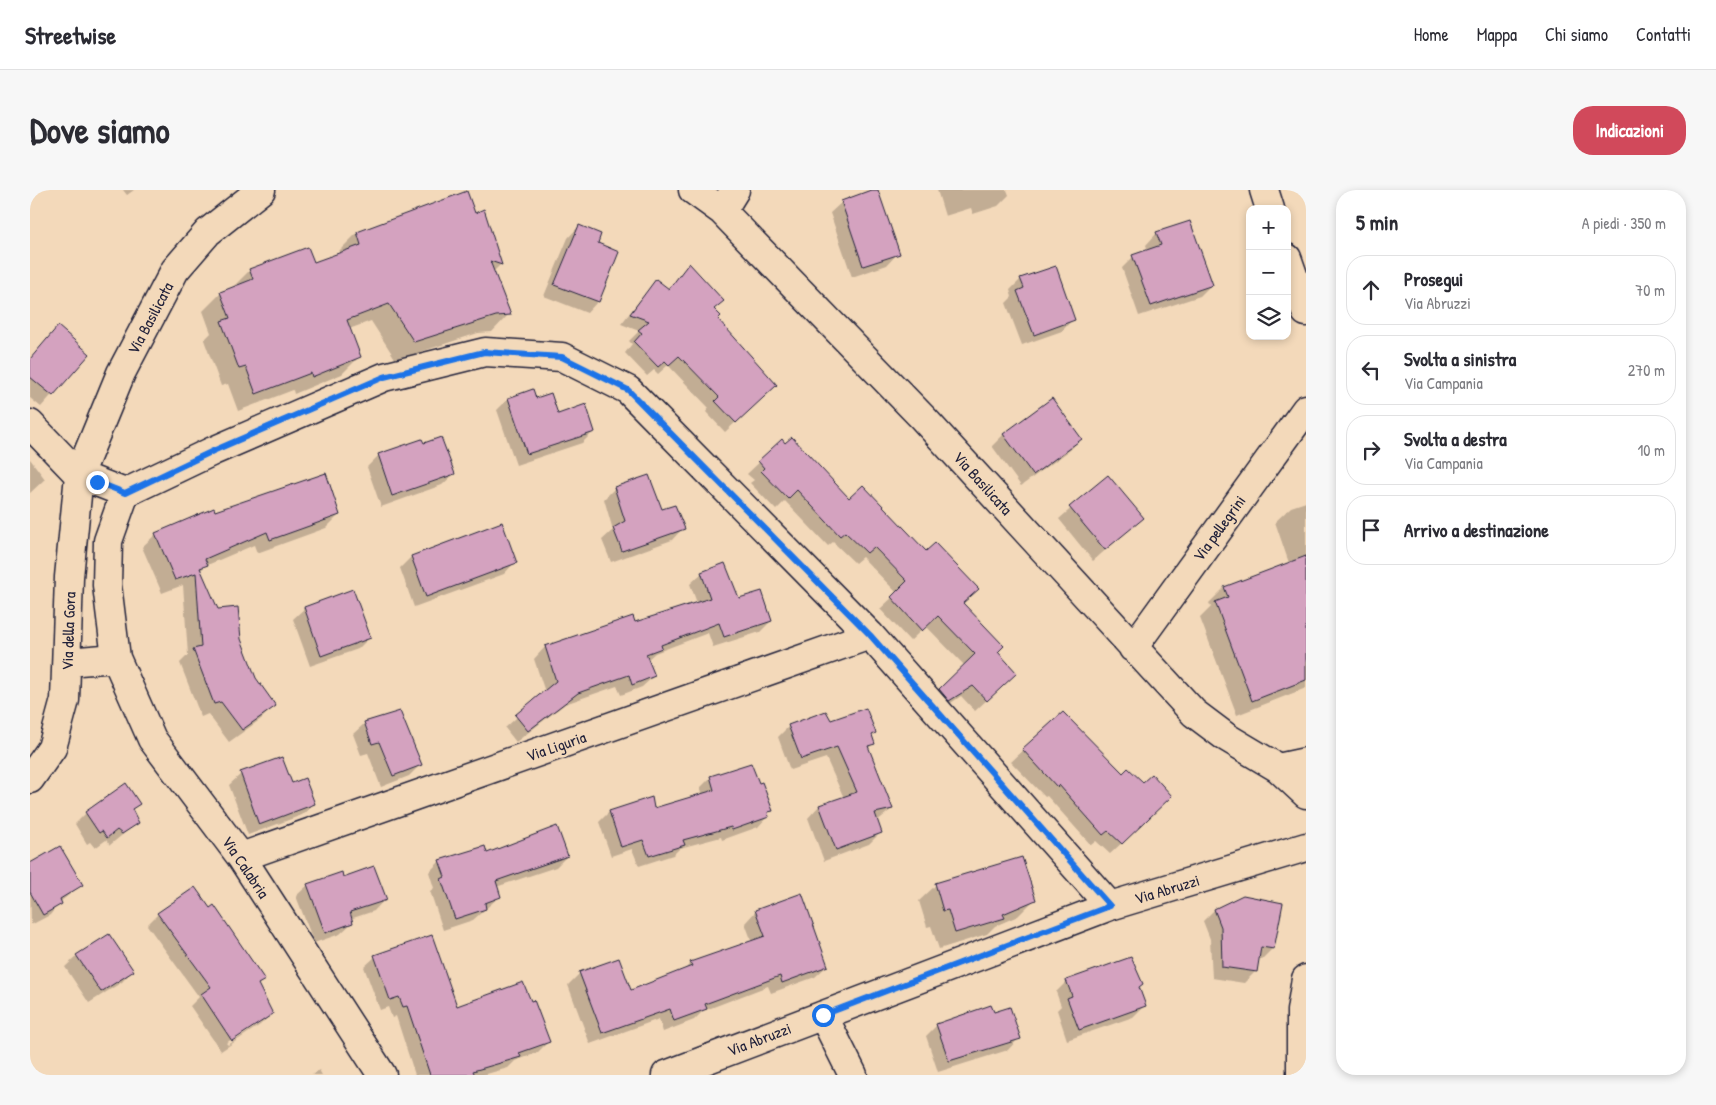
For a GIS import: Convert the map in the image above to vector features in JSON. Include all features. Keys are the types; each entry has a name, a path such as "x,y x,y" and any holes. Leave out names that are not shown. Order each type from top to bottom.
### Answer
{"street":[{"name":"Via Basilicata","path":"79,475 121,373 175,270 208,232 260,190"},
{"name":"Via Basilicata","path":"692,190 729,200 923,418 1132,648 1194,713 1226,737 1278,768 1306,794"},
{"path":"1264,190 1269,205"},
{"path":"1291,258 1306,264"},
{"path":"1291,268 1306,312"},
{"path":"30,424 79,475 125,493 213,451 384,377 484,352 562,357 628,390 870,635 1110,906"},
{"name":"Via pellegrini","path":"1132,648 1306,408"},
{"name":"Via della Gora","path":"30,779 52,748 65,700 69,577 79,475"},
{"name":"Via Calabria","path":"125,493 108,541 107,585 116,658 152,739 241,857 382,1075"},
{"name":"Via Liguria","path":"241,857 870,635"},
{"path":"67,662 116,658"},
{"path":"1278,768 1306,762"},
{"name":"Via Abruzzi","path":"666,1075 1110,906 1306,847"},
{"path":"1301,1075 1301,1012 1306,979"},
{"path":"823,1015 852,1075"}],"building":[{"path":"871,190 878,190 900,254 863,266 841,201"},
{"path":"467,191 475,213 484,209 502,265 490,261 511,315 496,316 414,342 389,304 347,320 361,357 312,377 311,373 256,394 246,367 239,369 221,321 230,318 220,292 253,279 249,269 308,247 314,262 361,245 357,232"},
{"path":"1190,221 1213,285 1151,306 1132,255 1161,245 1156,232"},
{"path":"579,225 601,234 598,243 619,252 599,302 554,285"},
{"path":"689,263 724,301 714,309 721,316 718,319 777,385 736,423 715,401 719,397 679,356 669,365 665,361 658,367 634,342 642,333 638,330 649,321 630,314 656,279 669,289"},
{"path":"1056,266 1075,320 1034,335 1017,291 1024,288 1020,278"},
{"path":"58,326 90,354 53,396 30,377 30,359"},
{"path":"533,389 536,398 551,393 558,414 586,404 595,432 527,454 508,398"},
{"path":"1052,398 1082,439 1033,475 1003,434"},
{"path":"441,437 455,474 392,496 378,454 422,439 424,443"},
{"path":"792,437 849,498 863,485 926,551 935,543 979,589 963,603 1004,646 998,652 1017,673 987,701 973,686 949,701 939,689 975,654 938,616 922,631 891,597 907,581 874,547 867,553 845,532 840,536 797,490 788,499 761,471 764,468 758,461 782,439 785,443"},
{"path":"326,473 340,515 270,540 267,532 205,559 208,565 200,568 218,609 238,607 241,639 256,678 276,706 242,730 221,702 214,704 193,649 201,647 196,573 175,580 155,533 214,508 215,511"},
{"path":"649,475 662,509 675,505 685,529 622,551 613,528 625,521 614,487"},
{"path":"1108,475 1144,518 1105,550 1069,507"},
{"path":"502,522 517,563 426,597 411,556"},
{"path":"1306,556 1306,680 1252,701 1215,602 1228,597 1224,587"},
{"path":"725,563 739,598 762,591 772,621 724,637 719,623 661,645 662,648 646,654 655,676 632,685 629,675 578,693 528,731 515,715 556,681 545,646 633,616 635,622 710,598 701,572"},
{"path":"353,589 371,638 321,656 304,607"},
{"path":"866,708 876,733 872,735 875,744 868,746 893,809 875,813 882,833 836,850 819,805 857,792 837,747 801,759 788,725 826,711 831,720"},
{"path":"400,711 422,765 393,776 379,742 372,744 364,722"},
{"path":"1063,712 1123,773 1128,768 1143,782 1152,774 1172,796 1122,844 1108,831 1103,835 1059,785 1057,787 1022,749"},
{"path":"282,757 292,783 305,778 315,804 259,825 240,772"},
{"path":"751,763 759,783 762,782 773,811 768,812 769,817 732,830 731,827 683,840 685,845 649,856 643,840 621,847 609,811 652,797 654,808 714,790 710,776"},
{"path":"126,783 140,804 132,809 139,823 122,834 117,830 107,838 102,831 99,833 85,812"},
{"path":"557,826 568,856 496,881 501,897 485,903 486,909 455,919 441,879 445,877 439,860 485,846 487,853"},
{"path":"60,846 83,885 60,899 62,904 43,915 30,892 30,863"},
{"path":"1022,857 1036,900 1003,914 1005,918 955,933 948,910 943,911 935,883"},
{"path":"374,866 387,900 350,912 353,923 325,933 307,884 342,872 343,877"},
{"path":"195,887 210,908 214,905 265,980 258,984 273,1014 232,1041 201,994 211,987 157,913"},
{"path":"802,893 828,966 782,983 780,976 705,1004 707,1009 674,1021 670,1009 602,1033 579,972 619,958 631,990 692,966 690,962 765,936 755,910"},
{"path":"1243,895 1283,903 1274,949 1261,947 1257,972 1222,967 1221,927 1214,909"},
{"path":"109,934 134,971 101,992 76,955"},
{"path":"432,935 457,1006 523,982 531,1001 534,1000 550,1042 519,1053 521,1057 473,1071 475,1075 430,1075 407,1006 403,1007 399,997 390,1000 374,955"},
{"path":"1131,957 1143,984 1139,987 1146,1006 1079,1030 1067,998 1072,996 1066,980"},
{"path":"991,1005 994,1012 1010,1007 1021,1039 949,1061 936,1024"}],"route":[{"path":"97,482 125,493 213,451 384,377 484,352 562,357 628,390 870,635 1110,906 823,1015"}]}
